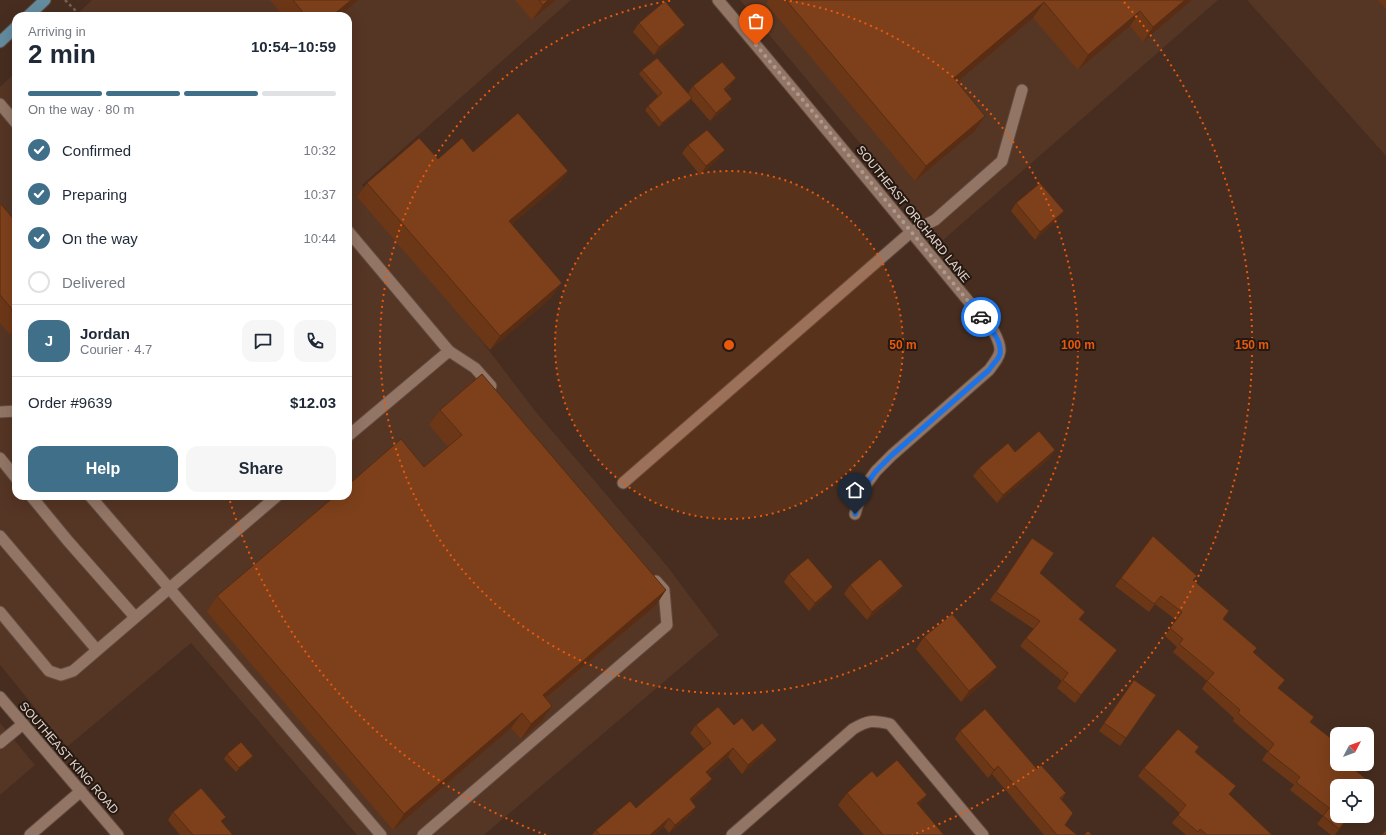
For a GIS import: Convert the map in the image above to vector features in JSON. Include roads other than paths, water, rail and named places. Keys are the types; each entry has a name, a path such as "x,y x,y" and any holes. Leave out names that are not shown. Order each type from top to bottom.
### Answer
{"main road":[{"path":"32,12 45,0"},
{"path":"0,42 12,31"}],"street":[{"name":"SOUTHEAST ORCHARD LANE","path":"718,0 824,125 994,332 1000,343 1000,355 989,370 892,455 876,471 862,490 855,514"},
{"path":"623,483 911,232 935,220 1002,161 1022,90"},
{"path":"0,104 12,118"},
{"path":"352,236 449,351 475,368 495,392"},
{"path":"352,433 449,351"},
{"path":"0,412 12,411"},
{"path":"0,458 12,473"},
{"path":"34,500 135,617"},
{"path":"93,500 381,835"},
{"path":"0,612 49,671 61,675 73,671 272,500"},
{"path":"0,536 97,650"},
{"path":"423,835 667,625 664,590 649,572"},
{"name":"SOUTHEAST KING ROAD","path":"0,697 118,835"},
{"path":"732,835 853,729 864,722 876,720 890,724 983,835"},
{"path":"0,743 23,724"},
{"path":"30,835 80,791"}]}
